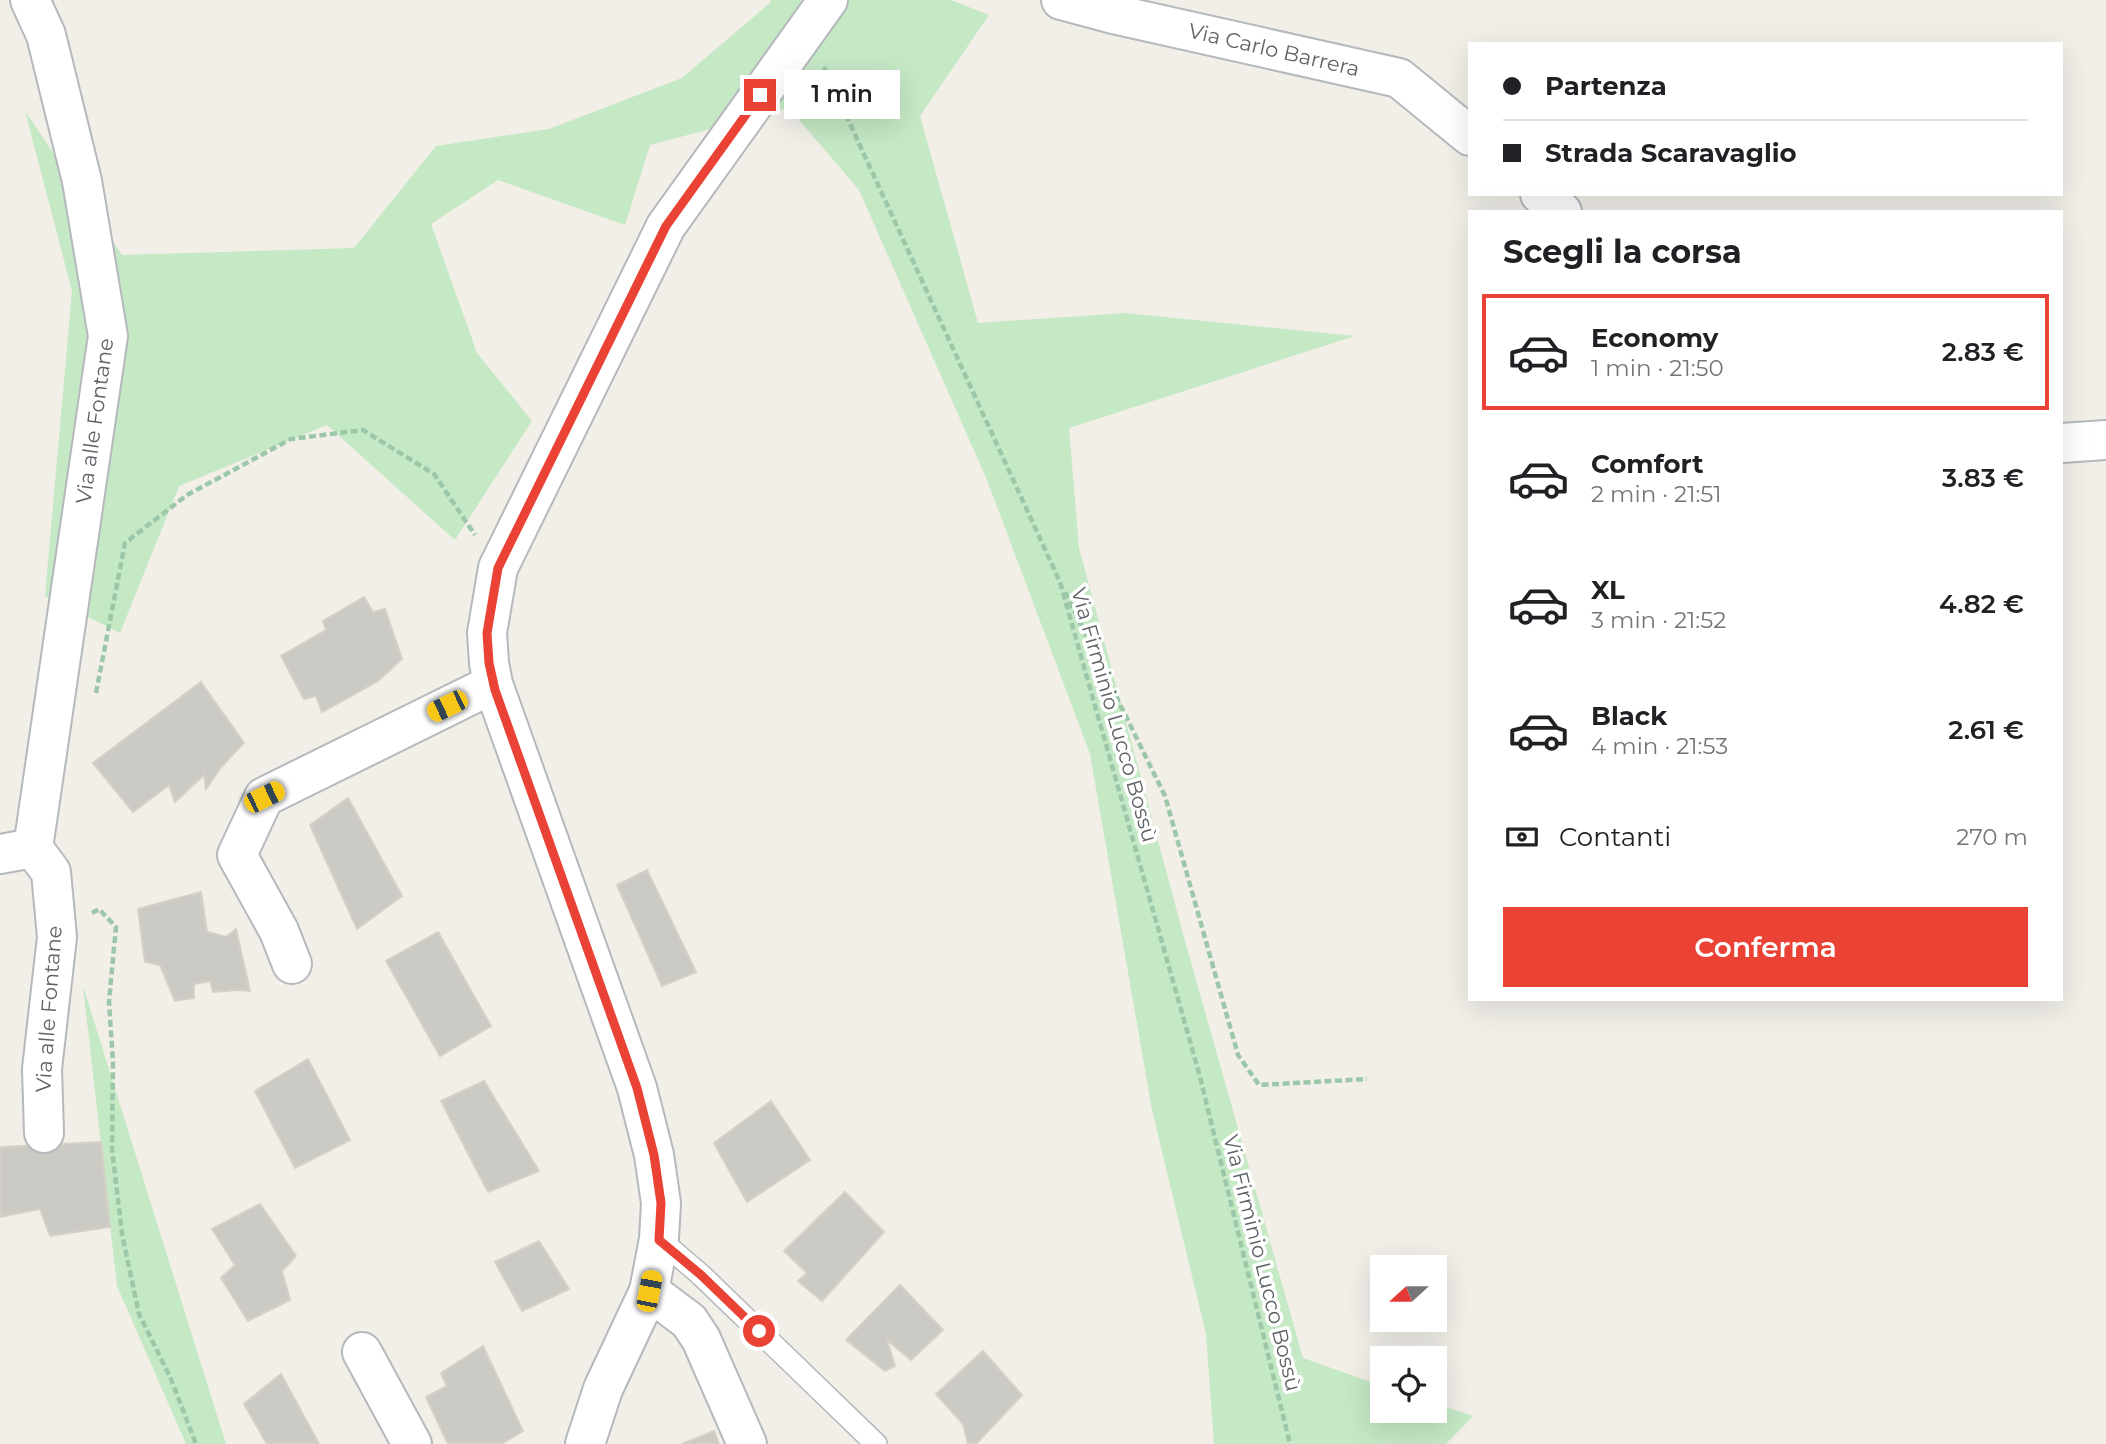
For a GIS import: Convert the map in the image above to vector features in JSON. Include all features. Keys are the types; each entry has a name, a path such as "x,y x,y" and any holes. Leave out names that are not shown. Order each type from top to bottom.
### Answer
{"street":[{"name":"Via alle Fontane","path":"30,0 46,35 82,181 108,336 16,851 51,872 57,937 43,1069 44,1133"},
{"name":"Via Carlo Barrera","path":"1061,0 1399,78 1468,134"},
{"path":"585,1444 603,1389 649,1291 659,1240 661,1203 654,1155 637,1088 493,684 487,633 498,568 666,226 817,15"},
{"path":"1542,196 1560,210"},
{"path":"2063,443 2106,440"},
{"path":"292,964 279,931 237,855 264,797 493,684"},
{"path":"649,1291 689,1321 701,1339 747,1444"},
{"path":"362,1352 412,1444"}],"lane":[{"path":"659,1240 701,1275 876,1444"}],"path":[{"name":"Via Firminio Lucco Bossù","path":"817,15 1060,582 1199,1073 1290,1444"},
{"path":"95,697 125,543 187,495 291,439 363,430 434,474 498,568"},
{"path":"1060,582 1165,796 1238,1055 1259,1085 1367,1079"},
{"path":"54,905 73,925 99,909 116,927 109,1001 113,1063 112,1149 122,1234 139,1314 171,1379 196,1444"}],"green space":[{"path":"770,0 951,0 989,15 920,116 978,323 1125,313 1355,336 1069,428 1079,548 1185,941 1303,1358 1370,1382 1370,1423 1447,1423 1447,1407 1473,1416 1446,1444 1214,1444 1206,1334 1152,1110 1090,754 987,480 859,190 789,108 650,145 625,225 498,180 431,224 477,353 532,421 455,540 327,425 179,486 120,633 45,596 72,291 25,111 122,255 354,248 436,146 549,129 682,78 771,2"},
{"path":"83,986 226,1444 186,1444 117,1286"}],"building":[{"path":"364,597 373,612 385,609 402,659 378,681 322,712 316,696 304,699 281,656 326,630 323,621"},
{"path":"201,682 244,743 221,767 206,789 204,775 175,802 169,785 133,812 93,763"},
{"path":"348,798 402,896 357,929 310,825"},
{"path":"647,870 696,972 662,986 617,885"},
{"path":"201,892 207,932 226,937 236,929 250,991 213,992 210,981 194,984 194,998 175,1001 160,965 145,962 138,909"},
{"path":"438,932 491,1026 440,1056 386,961"},
{"path":"308,1059 350,1140 295,1168 255,1091"},
{"path":"484,1081 539,1171 488,1192 441,1101"},
{"path":"771,1101 810,1160 747,1202 714,1143"},
{"path":"101,1142 110,1227 50,1236 40,1209 0,1217 0,1147"},
{"path":"845,1192 884,1232 822,1301 798,1281 807,1273 784,1251"},
{"path":"260,1204 296,1256 282,1271 290,1300 248,1321 221,1278 235,1265 212,1229"},
{"path":"539,1241 569,1289 522,1311 495,1262"},
{"path":"900,1285 943,1330 911,1360 887,1340 895,1366 885,1371 846,1340"},
{"path":"483,1346 523,1431 501,1444 448,1444 426,1397 447,1386 441,1373"},
{"path":"983,1351 1022,1395 976,1444 968,1444 963,1424 936,1394"},
{"path":"281,1374 319,1444 267,1444 244,1404"},
{"path":"714,1431 719,1444 682,1444"}],"route":[{"path":"759,1331 701,1275 659,1240 661,1203 654,1155 637,1088 495,690 489,663 487,633 498,568 666,226 760,95"}]}
